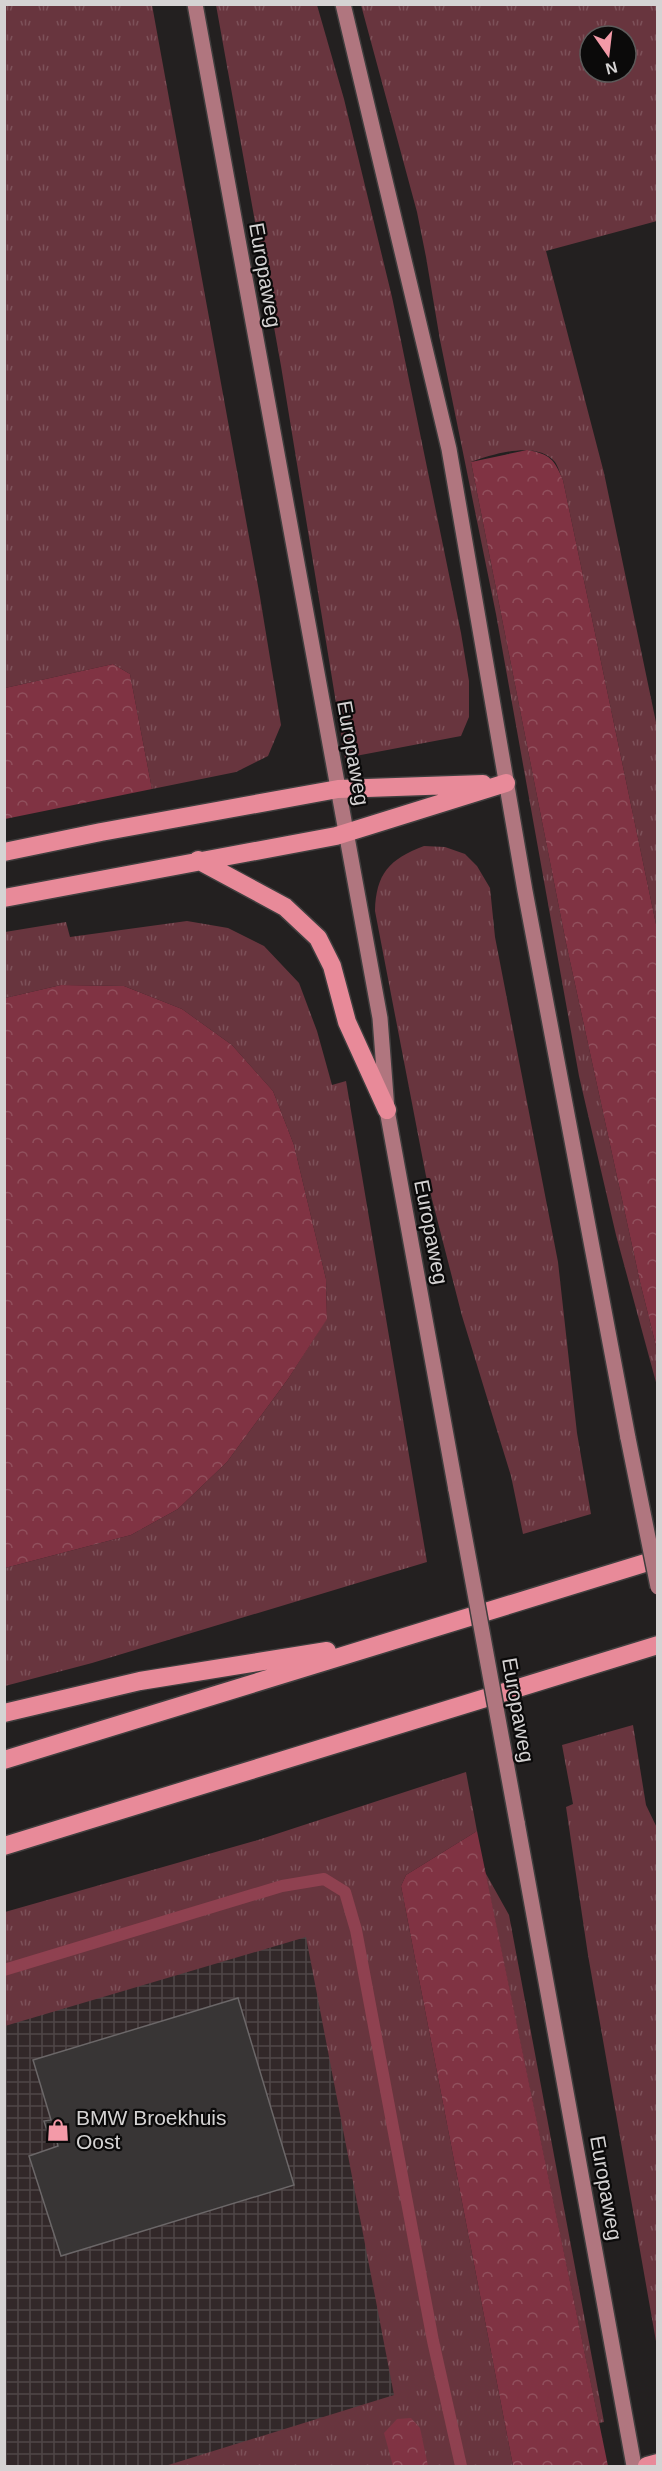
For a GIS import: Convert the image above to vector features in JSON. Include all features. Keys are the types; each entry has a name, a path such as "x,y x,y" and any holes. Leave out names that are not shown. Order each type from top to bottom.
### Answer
{"highway":[{"path":"4,852 338,789 506,783"},
{"path":"4,898 345,834 506,783"},
{"path":"198,860 285,907 318,938 332,966 347,1022 387,1110"},
{"path":"4,1760 657,1559"},
{"path":"4,1713 140,1681 392,1641"},
{"path":"4,1845 657,1645"},
{"path":"648,2466 657,2463"}],"main road":[{"name":"Europaweg","path":"195,4 380,1018 387,1110 634,2466"},
{"path":"342,4 449,449 506,783 657,1587"}],"shaded area":[{"path":"336,1866 474,2466 5,2466 4,1976"}],"green space":[{"path":"4,5 152,5 260,597 281,725 268,756 236,772 152,789 130,674 113,664 5,688"},
{"path":"216,5 317,5 344,99 392,297 461,633 469,681 469,717 461,736 345,758 281,366"},
{"path":"361,5 657,5 657,221 546,251 604,473 657,727 657,929 563,480 555,462 547,455 537,452 514,451 471,462 566,943 657,1350 657,1386 616,1235 579,1076 496,614 440,340 417,212"},
{"path":"527,450 541,453 550,459 563,480 657,929 657,1350 566,943 471,462"},
{"path":"113,664 130,674 152,789 5,819 5,688"},
{"path":"424,846 445,847 465,854 477,866 490,888 495,937 558,1262 577,1433 591,1514 523,1534 511,1476 462,1316 426,1176 375,911 378,887 387,870 402,856"},
{"path":"187,921 228,928 264,946 299,983 317,1031 332,1085 346,1081 427,1562 92,1663 5,1686 5,1568 131,1535 178,1509 227,1462 288,1379 327,1318 326,1279 294,1145 273,1091 232,1045 182,1009 124,986 61,985 5,998 5,932 66,922 70,937"},
{"path":"61,985 124,986 182,1009 232,1045 273,1091 294,1145 326,1279 327,1319 288,1379 227,1462 178,1509 131,1535 5,1568 5,998"},
{"path":"633,1725 646,1805 658,1830 657,2347 588,1955 566,1807 573,1804 562,1745"},
{"path":"466,1772 477,1831 406,1875 401,1886 513,2466 165,2466 394,2395 306,1937 5,2026 5,1912 258,1840"},
{"path":"477,1831 608,2466 513,2466 401,1886 406,1875"},
{"path":"485,1872 509,1915 604,2422 599,2423"},
{"path":"411,2418 420,2428 428,2466 393,2466 384,2433 397,2419"}],"building":[{"path":"238,1998 294,2185 61,2256 29,2156 58,2146 56,2138 50,2140 44,2121 51,2120 33,2060"}],"waterway":[{"path":"4,1970 282,1886 324,1879 345,1892 356,1930 433,2341 461,2466"}],"place":[{"name":"BMW Broekhuis Oost","path":"58,2130"}]}
